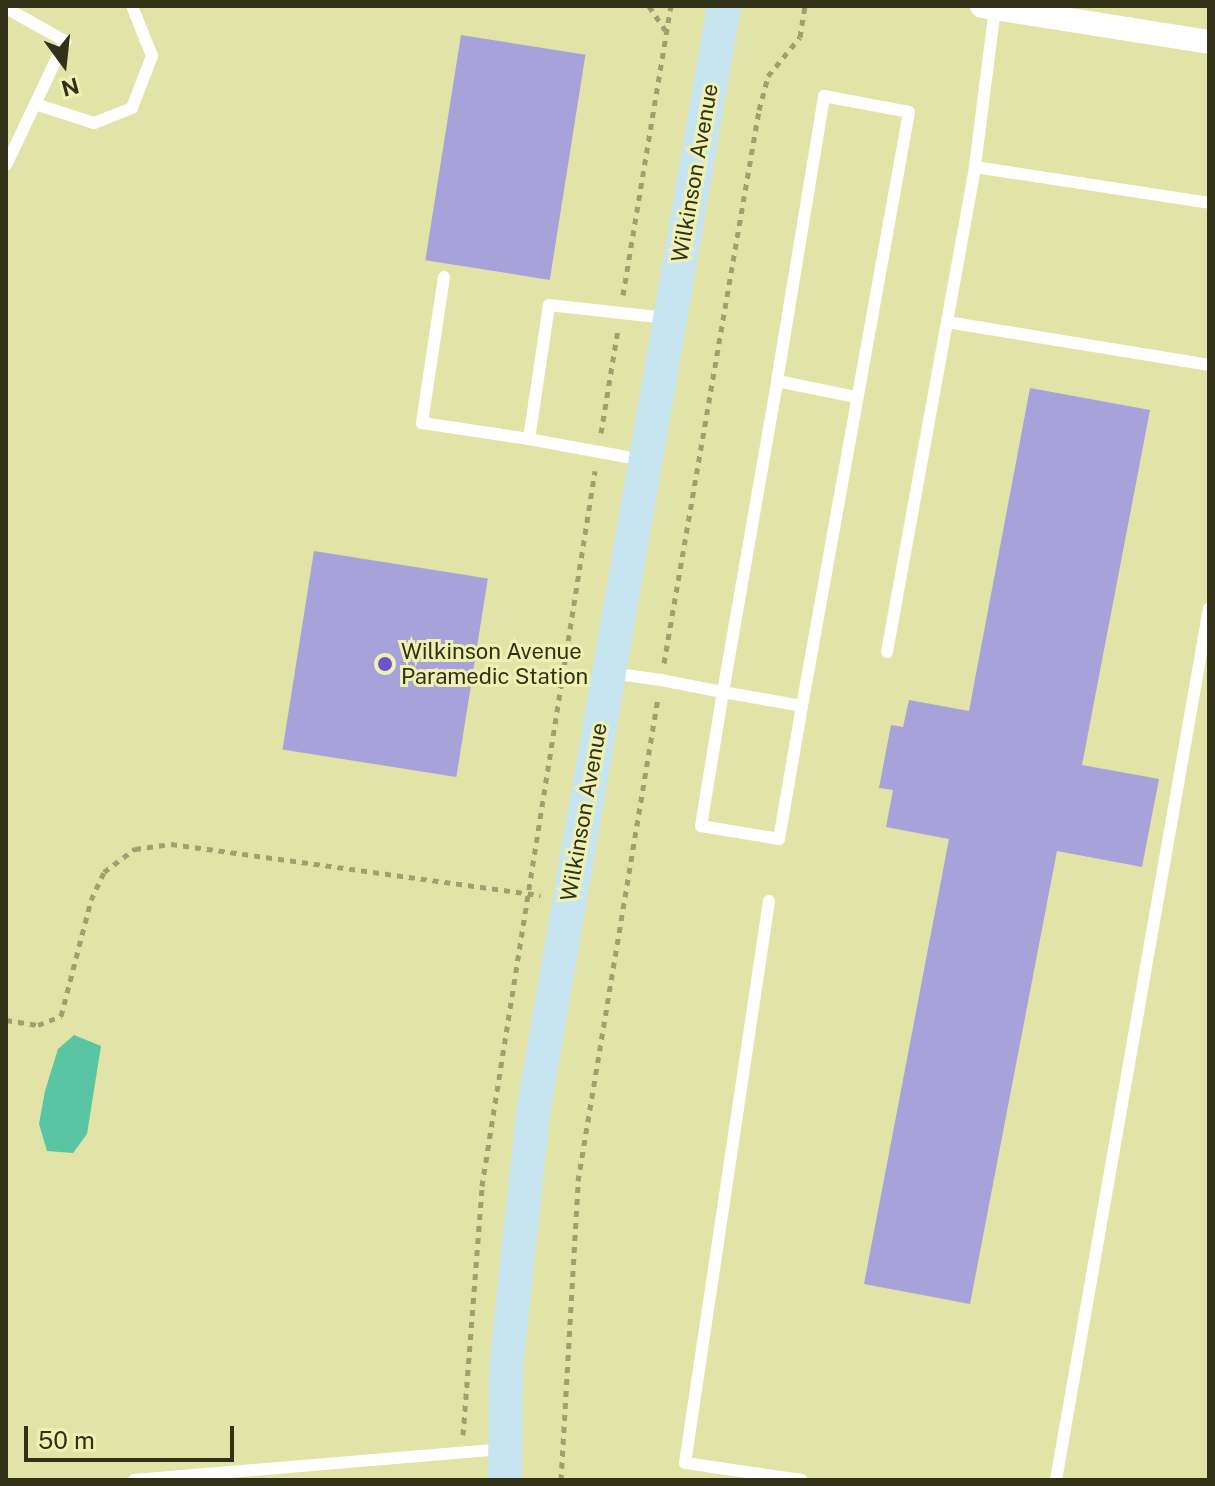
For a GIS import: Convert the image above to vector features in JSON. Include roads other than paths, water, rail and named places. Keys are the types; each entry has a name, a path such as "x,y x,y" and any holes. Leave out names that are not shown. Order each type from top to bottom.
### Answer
{"street":[{"name":"Wilkinson Avenue","path":"505,1464 517,1242 569,899 724,6"},
{"path":"988,7 1209,42"}],"lane":[{"path":"35,104 94,123 132,108 152,56 132,6"},
{"path":"887,652 975,167 988,7"},
{"path":"6,8 65,41 6,165"},
{"path":"824,96 909,112 779,839 701,826 777,381 824,96"},
{"path":"975,167 1209,203"},
{"path":"444,277 422,423 645,461"},
{"path":"529,439 549,305 670,319"},
{"path":"947,322 1209,365"},
{"path":"777,381 856,397"},
{"path":"1056,1480 1209,608"},
{"path":"608,672 802,706"},
{"path":"769,901 685,1463 802,1480"},
{"path":"134,1480 463,1448 505,1464"}],"place":[{"name":"Wilkinson Avenue Paramedic Station","path":"385,664"}]}
